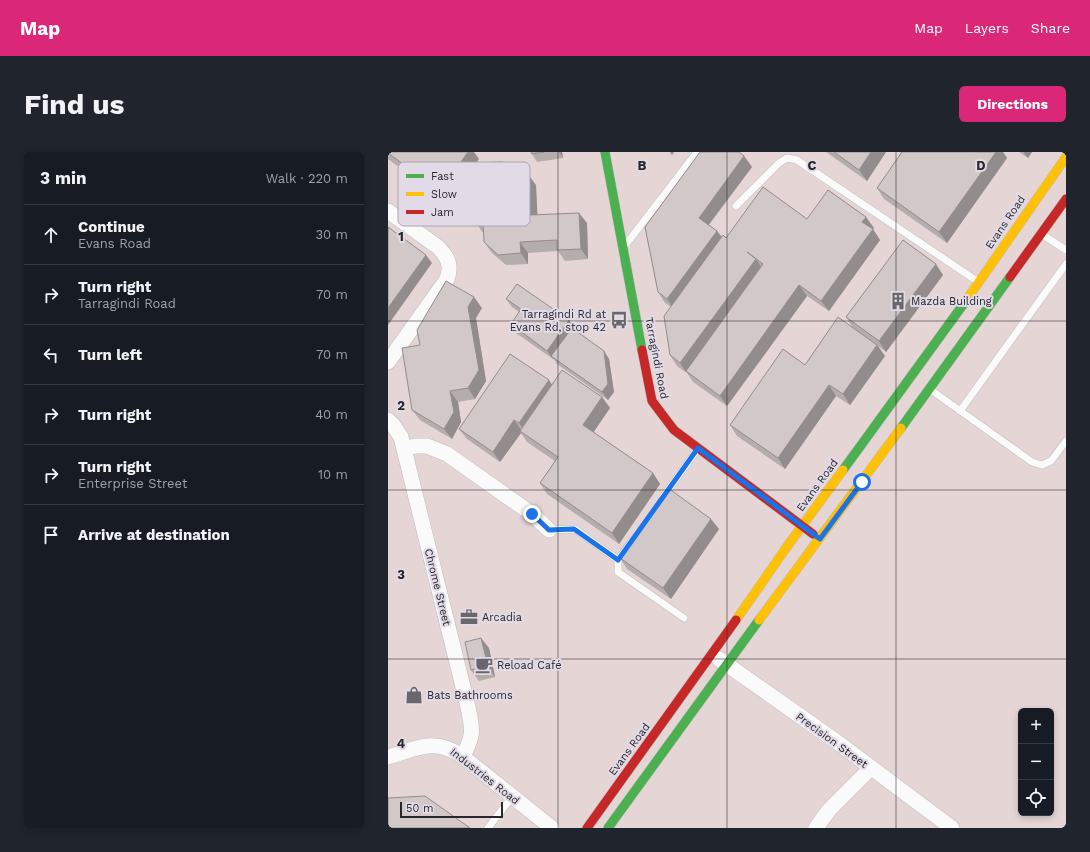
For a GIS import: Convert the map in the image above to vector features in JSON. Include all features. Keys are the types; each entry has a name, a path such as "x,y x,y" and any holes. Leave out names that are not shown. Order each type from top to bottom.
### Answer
{"main road":[{"name":"Tarragindi Road","path":"605,152 624,246 652,402 667,424 678,434 820,539"},
{"name":"Evans Road","path":"587,828 802,525 959,311 1066,157"},
{"path":"608,828 726,664 820,539 1066,199"}],"street":[{"path":"388,210 398,217"},
{"path":"388,362 447,279 450,272 449,263 445,254 410,226"},
{"name":"Chrome Street","path":"388,420 393,425 400,437 404,449 468,707 472,728 471,741 463,757"},
{"path":"404,449 415,446 427,446 447,454 532,514 549,530"},
{"name":"Precision Street","path":"712,653 837,742 952,828"},
{"name":"Industries Road","path":"388,757 434,745 448,747 463,757 552,828"},
{"path":"816,828 829,810 872,768"}],"lane":[{"path":"624,246 697,152"},
{"path":"736,206 779,163 787,158 797,160 979,282"},
{"path":"1041,234 1066,250"},
{"path":"960,410 1066,264"},
{"path":"929,389 1032,462 1042,465 1051,461 1066,441"},
{"path":"659,503 698,448"},
{"path":"549,530 574,529 618,560"},
{"path":"636,535 618,560 618,572 684,618"},
{"path":"488,828 512,797"}],"shaded area":[{"path":"388,152 1066,152 1066,828 388,828"}],"building":[{"path":"468,152 461,162 400,162 388,153"},
{"path":"531,152 544,152 532,154"},
{"path":"700,152 739,152 744,156 699,218 717,231 667,299 658,292 645,227"},
{"path":"834,152 871,152 859,170"},
{"path":"902,152 996,152 939,232 877,188"},
{"path":"763,187 807,219 828,190 866,217 862,222 873,229 821,301 799,285 720,396 686,371 763,264 747,252 756,259 680,363 670,355 664,316 723,235 726,238"},
{"path":"579,213 581,249 557,250 557,240 520,242 521,253 498,255 484,242 483,226 530,226 530,215"},
{"path":"388,227 426,255 388,308"},
{"name":"Mazda Building","path":"903,240 936,264 879,341 846,317"},
{"path":"446,281 474,297 468,307 479,370 468,388 450,391 454,412 444,429 412,410 402,348 420,345 417,330"},
{"path":"517,284 569,320 547,351 511,324 521,309 506,299"},
{"path":"838,317 877,345 843,394 829,385 778,458 730,425 783,349 805,365"},
{"path":"572,328 604,351 608,384 602,392 551,356"},
{"path":"510,354 549,380 519,423 514,420 493,452 459,429"},
{"path":"562,370 602,397 583,425 653,473 612,533 540,483 558,457 520,431"},
{"path":"668,488 711,519 663,588 620,558"},
{"path":"481,638 488,666 471,670 465,642"},
{"path":"425,796 470,828 388,828 388,798"}],"traffic: fast":[{"path":"605,152 642,350"},
{"path":"901,428 1010,277"},
{"path":"843,470 965,302"},
{"path":"608,828 759,620"}],"traffic: slow":[{"path":"965,302 1066,157"},
{"path":"759,620 901,428"},
{"path":"736,620 843,470"}],"traffic: jam":[{"path":"1010,277 1066,199"},
{"path":"642,350 652,401 674,430 813,534"},
{"path":"587,828 736,620"}],"place":[{"name":"Mazda Building","path":"898,301"},
{"name":"Tarragindi Rd at Evans Rd, stop 42","path":"619,320"},
{"name":"Arcadia","path":"469,617"},
{"name":"Reload Café","path":"484,665"},
{"name":"Bats Bathrooms","path":"414,695"}],"route":[{"path":"532,514 549,530 574,529 618,560 698,448 820,539 862,482"}]}
